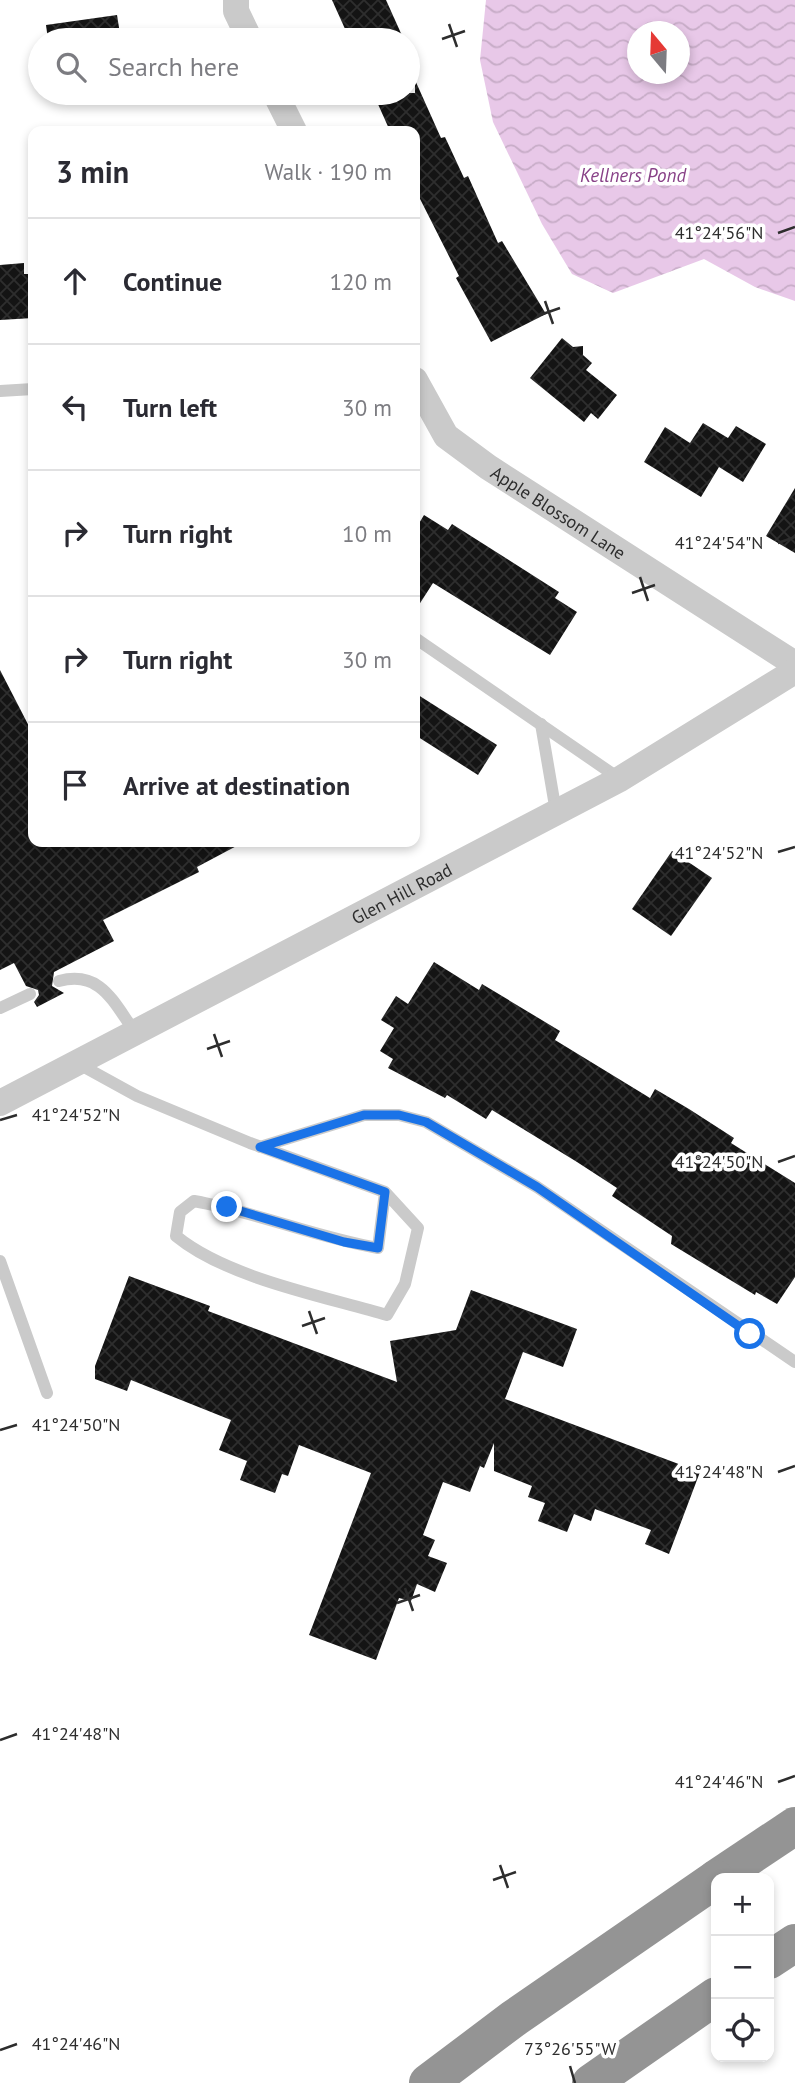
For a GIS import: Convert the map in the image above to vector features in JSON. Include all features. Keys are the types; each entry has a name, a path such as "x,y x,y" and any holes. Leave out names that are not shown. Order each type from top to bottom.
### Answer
{"highway":[{"path":"724,1873 795,1826"},
{"path":"428,2083 513,2019 711,1882"},
{"path":"774,1958 795,1943"},
{"path":"592,2083 712,1999"}],"street":[{"path":"236,0 236,12 244,28"},
{"path":"281,105 292,126"},
{"name":"Apple Blossom Lane","path":"420,389 446,436 488,467 795,664"},
{"name":"Glen Hill Road","path":"0,1103 620,779 795,671"}],"lane":[{"path":"0,391 28,389"},
{"path":"420,641 620,779"},
{"path":"541,724 556,812"},
{"path":"59,981 88,978 98,985 135,1032"},
{"path":"0,1008 30,994"},
{"path":"77,1062 137,1096 260,1147 385,1192 418,1228 405,1284 387,1315 268,1280 196,1253 176,1236 180,1212 194,1200 227,1207 344,1242 378,1248 385,1192"},
{"path":"260,1147 364,1115 399,1115 426,1122 537,1187 795,1362"},
{"path":"0,1261 47,1393"}],"water":[{"name":"Kellners Pond","path":"486,0 795,0 795,301 755,287 704,259 613,293 572,274 542,224 493,122 480,60"}],"building":[{"path":"332,0 386,0 399,28 345,28"},
{"path":"117,15 119,28 46,28 46,25"},
{"path":"420,91 441,138 445,137 464,178 468,176 498,243 502,241 546,314 491,342 456,278 459,276 420,199 420,126 388,126 378,105 420,105"},
{"path":"24,263 24,274 28,274 28,318 0,320 0,265"},
{"path":"562,338 573,347 583,346 583,355 592,363 586,370 617,395 598,419 591,413 584,422 530,378"},
{"path":"703,423 728,438 736,426 766,444 743,482 719,467 701,497 644,462 665,427 690,443"},
{"path":"795,488 795,553 766,536"},
{"path":"424,515 448,530 452,524 559,592 555,598 577,612 550,655 433,583 420,603 420,522"},
{"path":"0,670 28,724 28,847 235,847 197,867 199,872 103,920 114,941 54,972 52,986 64,993 37,1007 34,1002 39,995 38,990 26,986 14,963 0,970"},
{"path":"420,696 497,745 478,775 420,738"},
{"path":"672,851 712,878 671,936 632,909"},
{"path":"434,962 479,990 482,984 560,1031 555,1040 650,1098 655,1089 689,1109 734,1138 731,1143 795,1183 795,1277 777,1304 756,1292 755,1295 671,1244 672,1236 612,1196 617,1188 492,1110 486,1119 447,1095 445,1098 388,1068 393,1059 380,1051 394,1028 381,1020 396,996 408,1004"},
{"path":"129,1276 210,1306 208,1311 397,1382 390,1341 456,1330 471,1290 577,1329 563,1367 523,1352 505,1399 700,1472 669,1554 645,1544 651,1530 595,1509 591,1521 574,1514 567,1532 538,1521 545,1503 528,1497 532,1486 494,1471 494,1443 484,1468 480,1466 470,1492 443,1482 423,1535 435,1540 428,1556 447,1563 435,1592 417,1584 411,1601 399,1598 376,1660 309,1635 371,1473 299,1445 288,1476 282,1474 275,1493 240,1480 247,1461 219,1450 231,1420 131,1380 127,1391 95,1379 95,1366"}],"route":[{"path":"227,1207 344,1242 378,1248 385,1192 260,1147 364,1115 399,1115 426,1122 537,1187 750,1334"}]}
